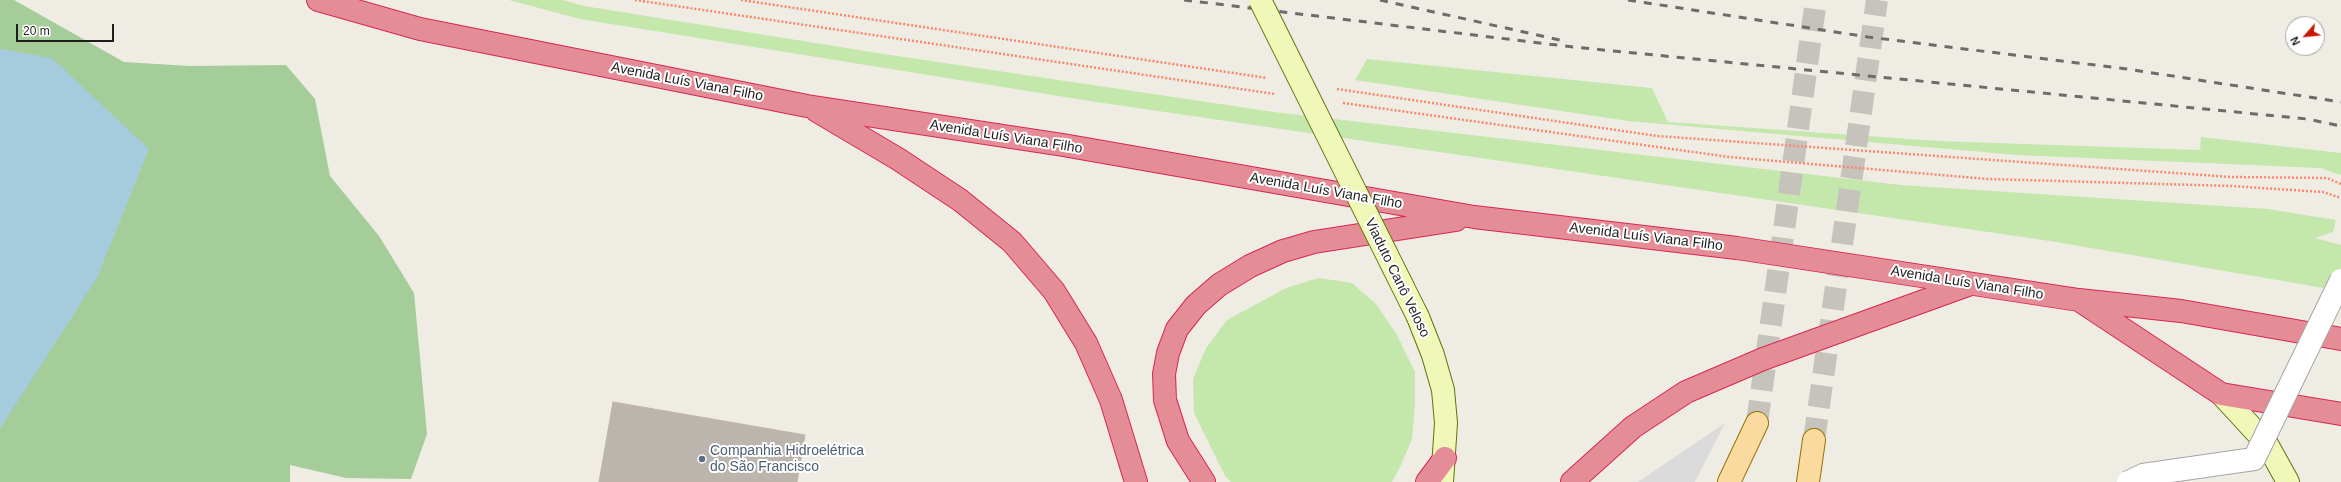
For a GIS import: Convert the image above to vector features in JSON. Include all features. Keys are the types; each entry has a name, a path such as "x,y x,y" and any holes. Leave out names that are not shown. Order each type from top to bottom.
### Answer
{"highway":[{"name":"Avenida Luís Viana Filho","path":"318,0 420,29 807,106 1063,145 1474,217 1737,248 2079,300 2181,311 2341,340"},
{"path":"807,106 898,159 960,200 1012,242 1054,291 1086,343 1111,400 1136,482"},
{"path":"1204,482 1178,441 1165,400 1164,374 1168,353 1177,330 1196,305 1219,285 1250,266 1283,251 1314,242 1474,217"},
{"path":"1572,482 1633,427 1686,392 1763,359 1970,284"},
{"path":"2079,300 2220,394 2341,414"},
{"path":"1427,482 1445,458"}],"main road":[{"name":"Viaduto Canô Veloso","path":"1260,0 1418,317 1433,355 1443,390 1446,423 1445,458 1442,482"},
{"path":"2220,394 2267,444 2288,482"},
{"path":"1729,482 1757,423"},
{"path":"1808,482 1814,440"}],"street":[{"path":"2128,482 2143,475 2254,459 2341,280"}],"path":[{"path":"636,0 1280,94"},
{"path":"741,0 1270,79"},
{"path":"1333,88 1657,136 2231,177 2327,178 2341,184"},
{"path":"1335,102 1729,157 1988,179 2231,186 2323,192 2341,198"}],"shaded area":[{"path":"1725,423 1695,482 1638,482"}],"green space":[{"path":"0,0 14,0 124,62 189,66 286,65 315,99 330,176 379,236 414,293 427,434 411,479 346,478 290,465 290,482 0,482"},
{"path":"509,0 563,0 584,6 884,54 1274,112 1901,185 2268,209 2336,220 2333,232 2315,238 2341,245 2341,291 2050,241 1096,102 580,19"},
{"path":"1367,59 1652,88 1668,122 1938,141 2200,150 2201,137 2341,153 2341,175 2320,168 2017,155 1628,121 1355,80"},
{"path":"1319,278 1352,283 1376,304 1396,333 1415,372 1415,405 1412,439 1392,482 1231,482 1225,476 1194,413 1193,379 1206,348 1227,320 1286,288"}],"water":[{"path":"0,49 52,58 149,149 97,278 0,429"}],"building":[{"name":"Companhia Hidroelétrica do São Francisco","path":"613,402 805,435 797,482 599,482"}],"tunnel":[{"path":"1757,423 1816,0"},
{"path":"1814,440 1877,0"}],"railway":[{"path":"1184,0 1573,47 2307,119 2341,126"},
{"path":"1380,0 1564,41"},
{"path":"1628,0 1868,37 2127,69 2341,102"}],"place":[{"name":"Companhia Hidroelétrica do São Francisco","path":"702,459"}]}
